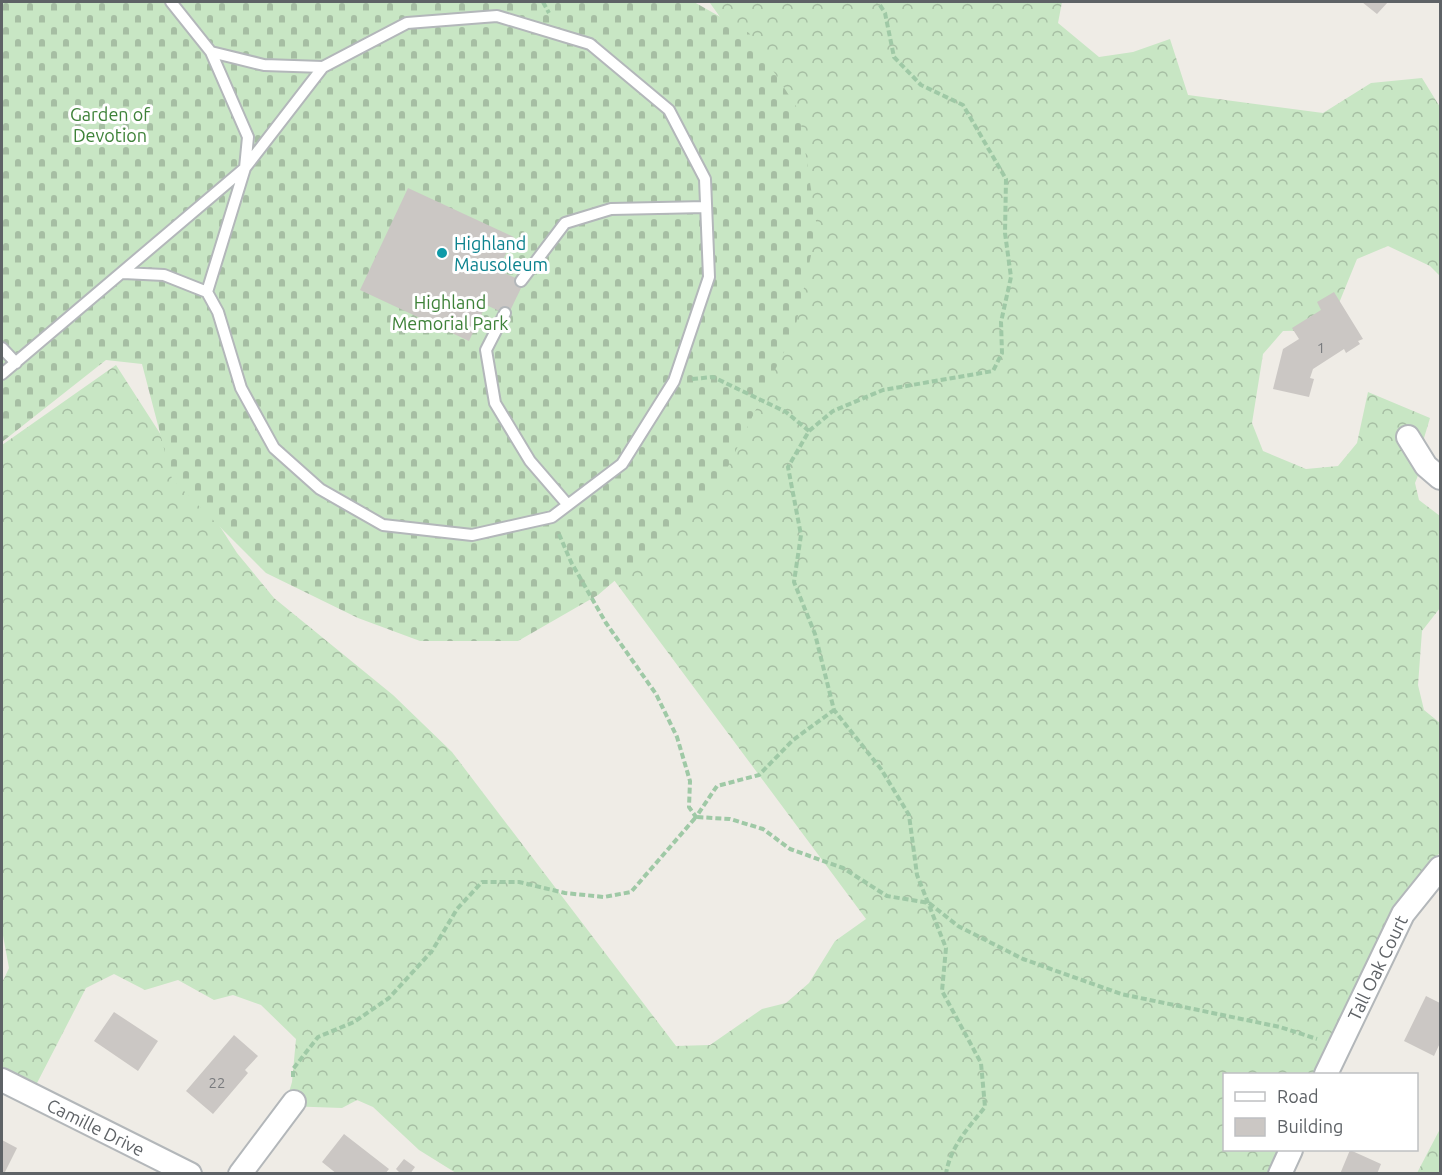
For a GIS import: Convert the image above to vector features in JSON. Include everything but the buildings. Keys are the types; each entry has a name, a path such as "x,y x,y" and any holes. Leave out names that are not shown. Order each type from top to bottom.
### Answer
{"street":[{"path":"1408,437 1426,466 1440,478"},
{"name":"Tall Oak Court","path":"1326,1073 1403,914 1440,868"},
{"name":"Camille Drive","path":"2,1080 190,1173"},
{"path":"240,1173 294,1102"},
{"path":"1280,1173 1290,1151"}],"lane":[{"path":"171,2 211,52 249,137 245,168 207,292"},
{"path":"2,375 245,168 323,67 407,23 497,16 591,44 669,110 705,179 709,277 674,381 622,464 552,517 472,535 383,525 320,489 274,448 241,388 218,312 207,292 164,275 123,273"},
{"path":"211,52 264,65 323,67"},
{"path":"521,281 565,223 611,209 706,207"},
{"path":"505,313 486,350 495,403 530,461 568,505"},
{"path":"2,348 16,363"}],"path":[{"path":"878,2 885,13 894,57 921,85 963,105 1006,180 1005,233 1011,277 1001,322 1002,353 993,370 883,390 833,411 809,431 788,467 801,535 794,582 815,634 834,710 881,769 909,815 917,875 946,948 942,991 981,1063 985,1107 966,1130 948,1160 946,1173"},
{"path":"674,381 713,377 786,412 809,431"},
{"path":"552,517 571,562 606,623 656,694 672,726 690,781 689,807 696,817"},
{"path":"294,1102 293,1069 318,1037 354,1022 389,998 432,951 457,909 482,882 519,882 566,893 604,897 631,892 696,817 717,786 759,775 793,740 834,710"},
{"path":"696,817 730,819 763,830 790,849 843,868 887,896 929,903 958,926 1023,959 1121,994 1280,1027 1340,1046"}],"green space":[{"name":"Highland Memorial Park","path":"2,2 694,2 749,33 799,111 817,228 795,329 721,481 654,547 598,595 518,641 420,641 358,618 266,573 172,479 142,364 106,360 2,442"},
{"path":"703,2 1062,2 1058,23 1099,57 1133,52 1170,39 1188,95 1323,113 1371,83 1422,78 1440,107 1440,276 1430,266 1388,246 1357,259 1328,330 1283,331 1263,354 1252,423 1263,451 1306,469 1338,466 1357,443 1368,392 1430,418 1424,438 1427,453 1415,483 1419,500 1440,516 1440,608 1422,631 1418,685 1424,710 1440,723 1440,853 1429,863 1409,892 1324,1073 1223,1073 1223,1151 1288,1151 1277,1173 456,1173 419,1150 373,1107 357,1100 342,1108 285,1106 292,1082 296,1039 261,1005 233,995 214,1000 178,980 145,990 114,974 86,988 36,1085 2,1073 2,983 9,968 2,930 2,445 116,365 237,553 274,598 393,695 452,752 676,1046 710,1045 762,1009 786,1003 809,983 835,941 866,919 611,576 760,73 710,3"},
{"path":"1440,1129 1440,1173 1417,1173"}],"place":[{"name":"Highland Mausoleum","path":"442,253"}],"park label":[{"name":"Garden of Devotion","path":"110,124"}]}
